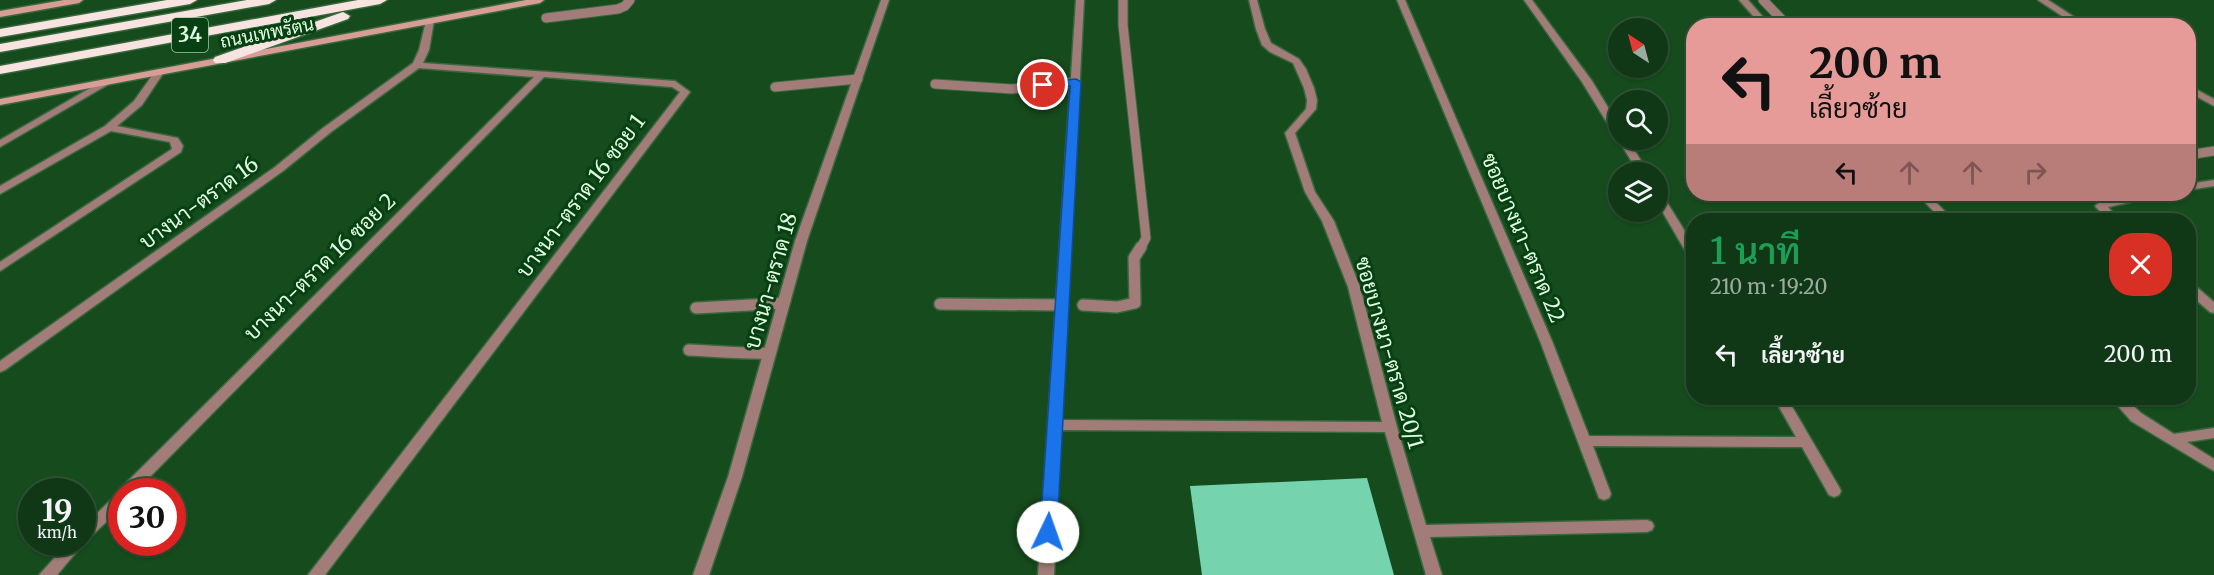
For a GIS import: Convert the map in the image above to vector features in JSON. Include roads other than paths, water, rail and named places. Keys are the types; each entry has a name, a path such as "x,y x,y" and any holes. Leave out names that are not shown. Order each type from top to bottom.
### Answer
{"highway":[{"name":"34","path":"0,33 190,0"},
{"path":"0,48 269,0"},
{"path":"0,60 330,0"},
{"name":"ถนนเทพรัตน","path":"0,70 380,0"},
{"path":"220,60 387,0"},
{"path":"0,24 80,19"}],"main road":[{"path":"0,14 79,0"},
{"name":"ถนนเทพรัตน","path":"0,102 540,0"}],"street":[{"name":"บางนา-ตราด 18","path":"701,575 735,477 801,241 885,0"},
{"path":"1046,575 1080,0"},
{"name":"ซอยบางนา-ตราด 20/1","path":"1253,0 1266,43 1272,49 1296,61 1306,81 1312,104 1309,112 1292,126 1290,133 1310,192 1328,220 1354,287 1390,427 1419,531 1434,575"},
{"name":"ซอยบางนา-ตราด 22","path":"1401,0 1546,341 1604,494"},
{"path":"1528,0 1587,81 1608,116"},
{"path":"1743,0 1760,18"},
{"path":"2042,0 2072,18"},
{"path":"417,64 424,50 430,21"},
{"name":"บางนา-ตราด 16 ซอย 1","path":"316,575 685,92 675,84 417,64"},
{"name":"บางนา-ตราด 16","path":"0,368 271,175 327,130 417,64"},
{"path":"0,191 109,128 138,103 159,72"},
{"name":"บางนา-ตราด 16 ซอย 2","path":"139,478 223,391 406,212 543,73"},
{"path":"0,144 106,82"},
{"path":"2196,93 2214,104"},
{"path":"0,267 177,150 178,146 174,140 109,128"},
{"path":"2196,186 2214,183"},
{"path":"1929,201 1941,213"},
{"path":"2108,213 2101,206 2114,201"},
{"path":"1668,213 1686,243"},
{"path":"2196,292 2214,309"},
{"path":"2201,296 2214,294"},
{"path":"1785,405 1834,491"},
{"path":"2124,405 2136,417 2214,466"},
{"path":"1055,425 1390,427"},
{"path":"2174,439 2214,433"},
{"path":"1584,441 1806,442"},
{"path":"96,524 108,511"},
{"path":"1419,531 1647,526"},
{"path":"47,575 65,556"}],"lane":[{"path":"40,7 48,0"},
{"path":"546,18 618,9 626,6 630,0"},
{"path":"1083,305 1118,307 1134,303 1134,258 1146,238 1123,26 1123,0"},
{"path":"1763,0 1780,18"},
{"path":"775,87 858,79"},
{"path":"935,84 1012,89 1076,82"},
{"path":"2196,154 2214,151"},
{"path":"696,308 784,303"},
{"path":"940,304 1063,305"},
{"path":"688,350 718,351 728,354 770,352"}]}
